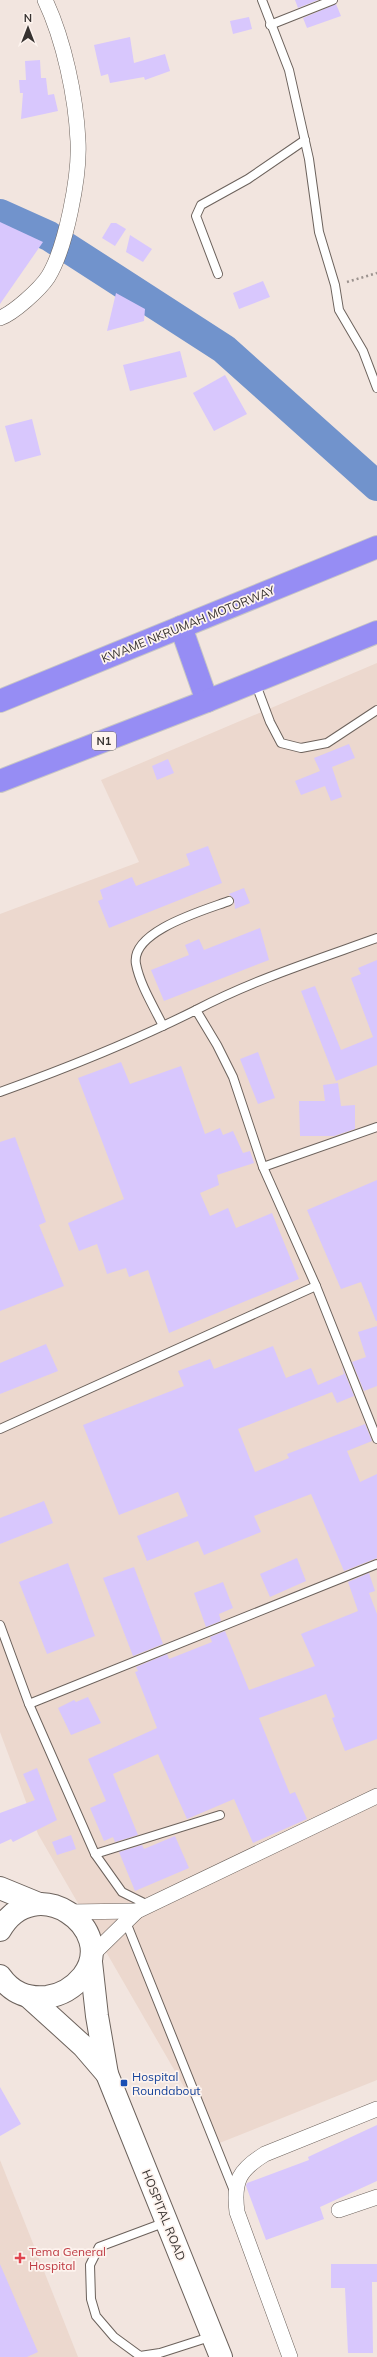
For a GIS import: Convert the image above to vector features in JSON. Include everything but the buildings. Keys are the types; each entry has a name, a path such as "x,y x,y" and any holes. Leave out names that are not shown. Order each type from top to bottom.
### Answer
{"highway":[{"name":"KWAME NKRUMAH MOTORWAY","path":"0,701 377,547"},
{"path":"181,627 207,701"},
{"name":"N1","path":"0,781 207,701 377,632"}],"main road":[{"path":"0,1888 39,1904"},
{"path":"0,1930 14,1913 26,1907 39,1904 50,1904 69,1912 85,1931 92,1958 97,2016 107,2074"},
{"path":"10,1989 40,1998 62,1993 80,1980 92,1958"},
{"path":"10,1989 82,2046 107,2074"},
{"name":"HOSPITAL ROAD","path":"107,2074 221,2357"}],"street":[{"path":"0,318 28,298 48,277 61,244 76,188 78,142 67,61 46,0"},
{"path":"92,1958 126,1922 142,1908 377,1796"},
{"path":"69,1912 142,1908"},
{"path":"290,2357 237,2212 235,2193 239,2177 250,2164 265,2154 377,2109"},
{"path":"339,2210 377,2197"}],"lane":[{"path":"262,0 270,25 289,70 304,140 319,232 335,285 339,310 363,351 377,388"},
{"path":"270,25 333,0"},
{"path":"218,274 196,216 201,205 248,178 304,140"},
{"path":"254,681 270,722 281,743 301,748 327,743 377,710"},
{"path":"163,1026 136,964 138,949 160,928 229,901"},
{"path":"0,1092 64,1069 163,1026 217,998 377,938"},
{"path":"196,1010 217,1045 233,1077 263,1167 316,1286 376,1435"},
{"path":"263,1167 377,1128"},
{"path":"0,1429 316,1286"},
{"path":"29,1704 377,1564"},
{"path":"0,1625 29,1704 95,1854 122,1892 142,1908"},
{"path":"95,1854 220,1815"},
{"path":"126,1922 235,2193"},
{"path":"167,2222 99,2247 90,2265 92,2299 96,2316 114,2337 140,2356 160,2353 213,2336"}],"path":[{"path":"335,285 377,272"}],"shaded area":[{"path":"377,663 377,2080 217,2144 38,1834 0,1732 0,914 139,862 101,780"},
{"name":"Tema General Hospital","path":"0,2160 78,2357 0,2357"}],"waterway":[{"path":"0,214 49,236 224,349 377,486"}],"place":[{"name":"Hospital Roundabout","path":"124,2083"},
{"name":"Tema General Hospital","path":"20,2258"}]}
